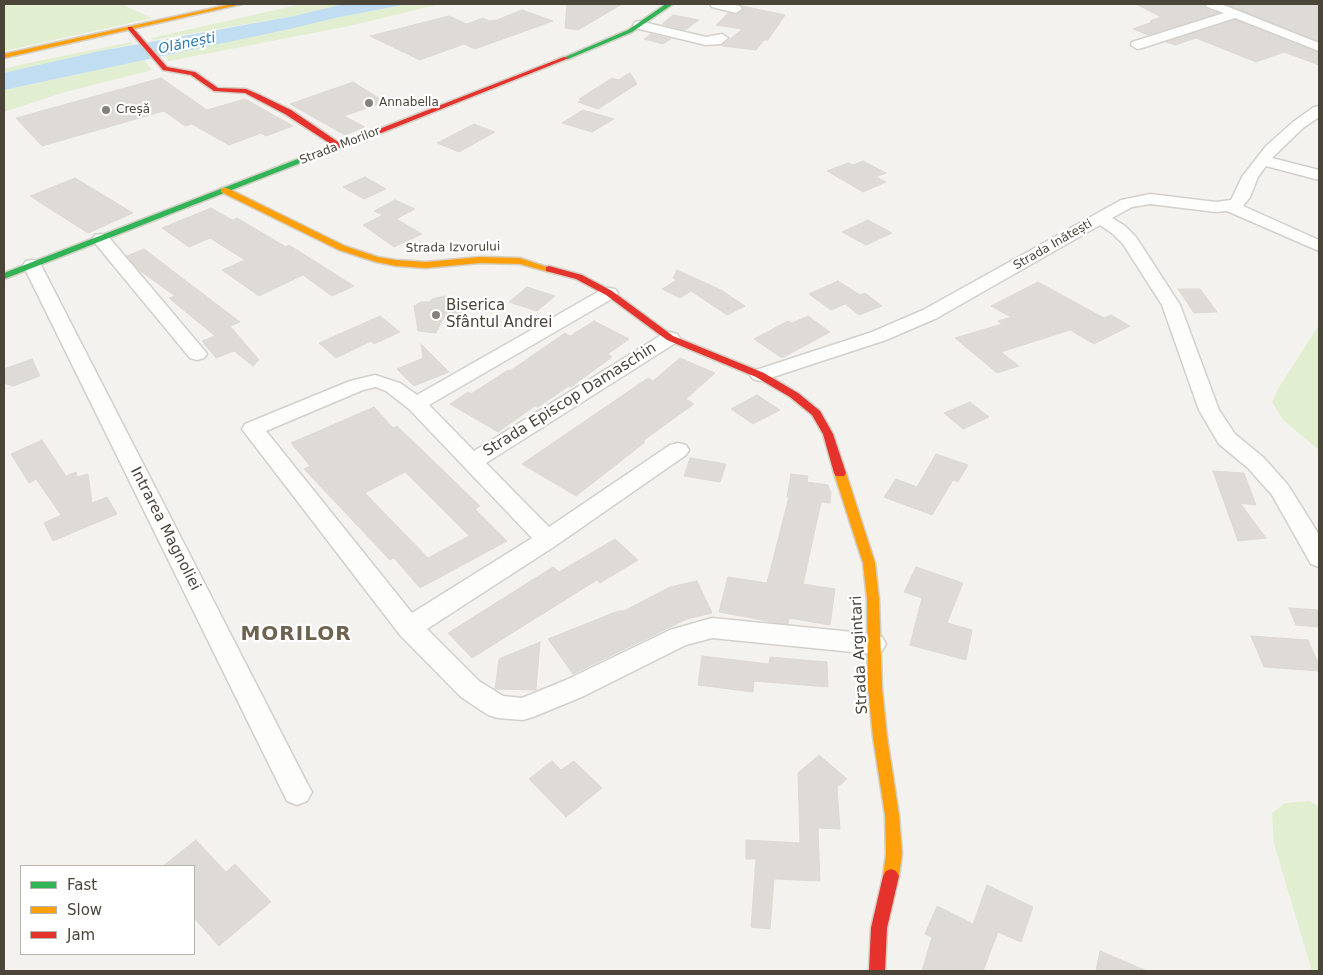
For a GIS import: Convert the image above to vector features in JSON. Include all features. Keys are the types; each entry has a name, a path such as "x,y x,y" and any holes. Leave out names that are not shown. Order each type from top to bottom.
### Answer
{"street":[{"path":"4,56 133,30 239,4"},
{"name":"Strada Morilor","path":"4,276 608,42 639,25 670,4"},
{"path":"716,4 736,9"},
{"path":"1211,4 1319,47"},
{"path":"1137,44 1235,14"},
{"path":"639,25 706,41 716,41 722,38"},
{"path":"133,30 165,69 193,73 216,90 246,91 258,96 288,112 340,146"},
{"path":"1230,206 1237,203 1242,197 1250,177 1261,160 1282,138 1319,110"},
{"path":"1261,160 1319,175"},
{"name":"Strada Izvorului","path":"224,190 342,248 376,259 396,263 426,265 480,260 520,261 579,277 609,293 670,338 760,375"},
{"name":"Strada Inătești","path":"760,375 879,336 930,314 1127,203 1150,200 1216,207 1230,206"},
{"path":"1230,206 1319,246"},
{"path":"1100,218 1119,230 1130,242 1171,305 1209,410 1227,439 1256,463 1280,490 1310,539 1319,558"},
{"path":"100,239 197,354"},
{"name":"Intrarea Magnoliei","path":"32,265 297,792"},
{"path":"416,404 609,293"},
{"name":"Strada Episcop Damaschin","path":"471,463 670,338"},
{"name":"Strada Argintari","path":"760,375 794,395 816,413 828,434 869,563 873,599 873,644 880,737 892,815 894,854 879,928 876,971"},
{"path":"547,540 416,404 393,387 375,382 366,383 253,429 409,628 470,689 498,707 523,709 575,688 679,637 712,628 873,644"},
{"path":"409,628 547,540 678,450"}],"green space":[{"path":"4,4 121,4 152,18 4,51"},
{"path":"302,4 344,4 294,16 153,40 151,38"},
{"path":"408,4 440,4 349,26 169,61 165,56 335,18"},
{"path":"131,42 133,44 4,73 4,69 19,65"},
{"path":"144,60 152,70 62,93 4,112 4,90"},
{"path":"1319,325 1319,450 1283,420 1272,402 1278,389"},
{"path":"1310,801 1319,807 1319,971 1312,971 1274,844 1272,813 1285,803"}],"water":[{"name":"Olănești","path":"344,4 408,4 335,18 4,90 4,73 100,51 294,16"}],"building":[{"path":"567,4 622,4 578,30 565,28"},
{"path":"1136,4 1203,4 1206,9 1218,13 1148,35 1133,29 1161,17"},
{"path":"1225,4 1319,4 1319,41"},
{"path":"742,6 785,15 768,40 764,40 756,50 722,46 742,29 716,25 728,13 736,15 743,11"},
{"path":"522,10 553,21 475,49 464,44 420,60 370,36 449,16 467,24 483,18 489,21 497,20"},
{"path":"673,15 699,20 685,30 662,24"},
{"path":"1235,20 1319,53 1319,65 1284,52 1256,62 1196,38 1175,45 1166,42"},
{"path":"651,34 671,39 663,44 644,39"},
{"path":"630,73 637,84 598,109 578,102 582,100 579,99 612,78 618,80"},
{"name":"Creșă","path":"161,78 207,110 245,99 293,126 266,136 261,133 229,145 192,124 185,126 164,111 42,146 16,118"},
{"path":"353,82 385,102 344,116 365,127 345,135 290,104"},
{"path":"583,110 614,119 592,132 562,123"},
{"path":"474,124 495,132 459,152 437,143"},
{"path":"863,161 886,173 876,177 886,182 863,192 827,171 848,163 853,165"},
{"path":"365,177 386,189 364,199 343,187"},
{"path":"75,178 133,213 88,233 30,196"},
{"path":"395,200 415,209 396,219 422,234 394,247 363,225 383,215 374,211"},
{"path":"211,208 232,220 237,218 286,247 289,245 354,286 332,296 303,275 259,296 222,270 245,260 210,238 189,247 162,228"},
{"path":"868,220 892,233 866,245 842,232"},
{"path":"144,249 240,322 230,326 259,360 253,366 234,351 216,358 202,341 215,336 169,298 175,296 139,270 127,256"},
{"path":"677,270 721,290 745,306 727,315 691,291 680,298 662,289 677,280 673,278"},
{"path":"838,281 860,295 865,293 882,306 859,315 845,304 831,310 809,294"},
{"path":"1038,282 1104,318 1111,315 1130,326 1094,344 1070,330 1001,352 1019,366 997,373 955,338 1002,324 998,321 1011,317 991,306"},
{"path":"527,287 555,296 537,311 509,302"},
{"path":"1178,289 1200,289 1217,312 1194,313"},
{"name":"Biserica Sfântul Andrei","path":"445,296 462,312 443,319 436,333 418,331 414,306 421,302 430,302 432,299"},
{"path":"380,316 400,332 374,344 371,341 336,358 319,343"},
{"path":"808,316 830,332 782,358 754,339 788,321 792,323"},
{"path":"594,321 629,339 608,354 612,357 571,387 569,386 538,407 535,406 498,432 450,404 468,392 471,394 508,370 510,371 565,333 570,336"},
{"path":"421,344 449,372 414,386 397,369 423,358"},
{"path":"680,358 715,373 686,399 694,404 644,440 644,443 576,496 522,464 648,378 653,381"},
{"path":"32,359 40,376 13,386 4,383 4,369"},
{"path":"757,395 780,410 753,424 731,409"},
{"path":"970,402 989,417 963,429 944,413"},
{"path":"374,407 393,428 397,426 480,506 475,509 507,541 420,588 394,558 390,560 304,469 310,466 291,443","holes":["405,472 469,536 428,558 365,493"]},
{"path":"42,440 66,476 76,472 77,477 88,474 92,503 107,497 117,514 53,541 44,523 61,515 36,479 29,483 11,454"},
{"path":"936,454 968,465 958,482 953,480 932,515 884,497 896,479 917,487"},
{"path":"690,458 726,464 720,482 684,476"},
{"path":"1213,471 1244,473 1256,505 1240,503 1266,538 1238,541"},
{"path":"791,474 808,476 807,482 828,485 831,493 830,503 821,502 803,584 835,589 830,625 789,618 788,624 778,623 719,612 728,577 767,583 789,497 787,497"},
{"path":"615,539 638,560 600,583 597,580 472,658 448,633 553,567 559,572"},
{"path":"916,567 963,583 947,623 972,630 966,660 910,645 922,598 904,592"},
{"path":"697,581 712,613 687,619 573,674 548,639 618,611 624,611 670,587"},
{"path":"1289,608 1319,610 1319,627 1296,625"},
{"path":"1251,636 1308,640 1319,665 1319,671 1264,667"},
{"path":"540,642 536,690 495,689 499,659"},
{"path":"702,656 769,664 770,657 827,662 828,687 754,681 753,692 698,685"},
{"path":"819,755 847,779 837,787 840,829 818,828 820,881 774,879 770,929 751,927 756,859 746,859 746,840 800,843 798,773"},
{"path":"552,761 561,770 574,761 602,788 566,817 529,779"},
{"path":"196,840 226,872 235,864 271,902 219,946 195,919 195,865 164,865"},
{"path":"987,885 1033,907 1021,942 998,932 983,971 922,971 932,937 925,934 937,906 973,924"},
{"path":"1100,951 1147,971 1096,971"}],"traffic: fast":[{"path":"566,58 630,31 670,4"},
{"path":"4,276 368,135"}],"traffic: slow":[{"path":"4,56 239,4"},
{"path":"224,190 342,248 376,259 396,263 426,265 480,260 520,261 549,269"},
{"path":"840,473 869,563 873,599 875,688 880,737 892,815 894,854 891,876"}],"traffic: jam":[{"path":"130,28 165,69 193,73 216,90 246,91 258,96 288,112 340,146"},
{"path":"368,135 566,58"},
{"path":"549,269 579,277 609,293 670,338 760,375 794,395 816,413 828,434 840,473"},
{"path":"877,971 879,928 891,876"}],"place":[{"name":"Annabella","path":"369,103"},
{"name":"Creșă","path":"106,110"},
{"name":"Biserica Sfântul Andrei","path":"436,315"}],"district":[{"name":"MORILOR","path":"296,635"}]}
